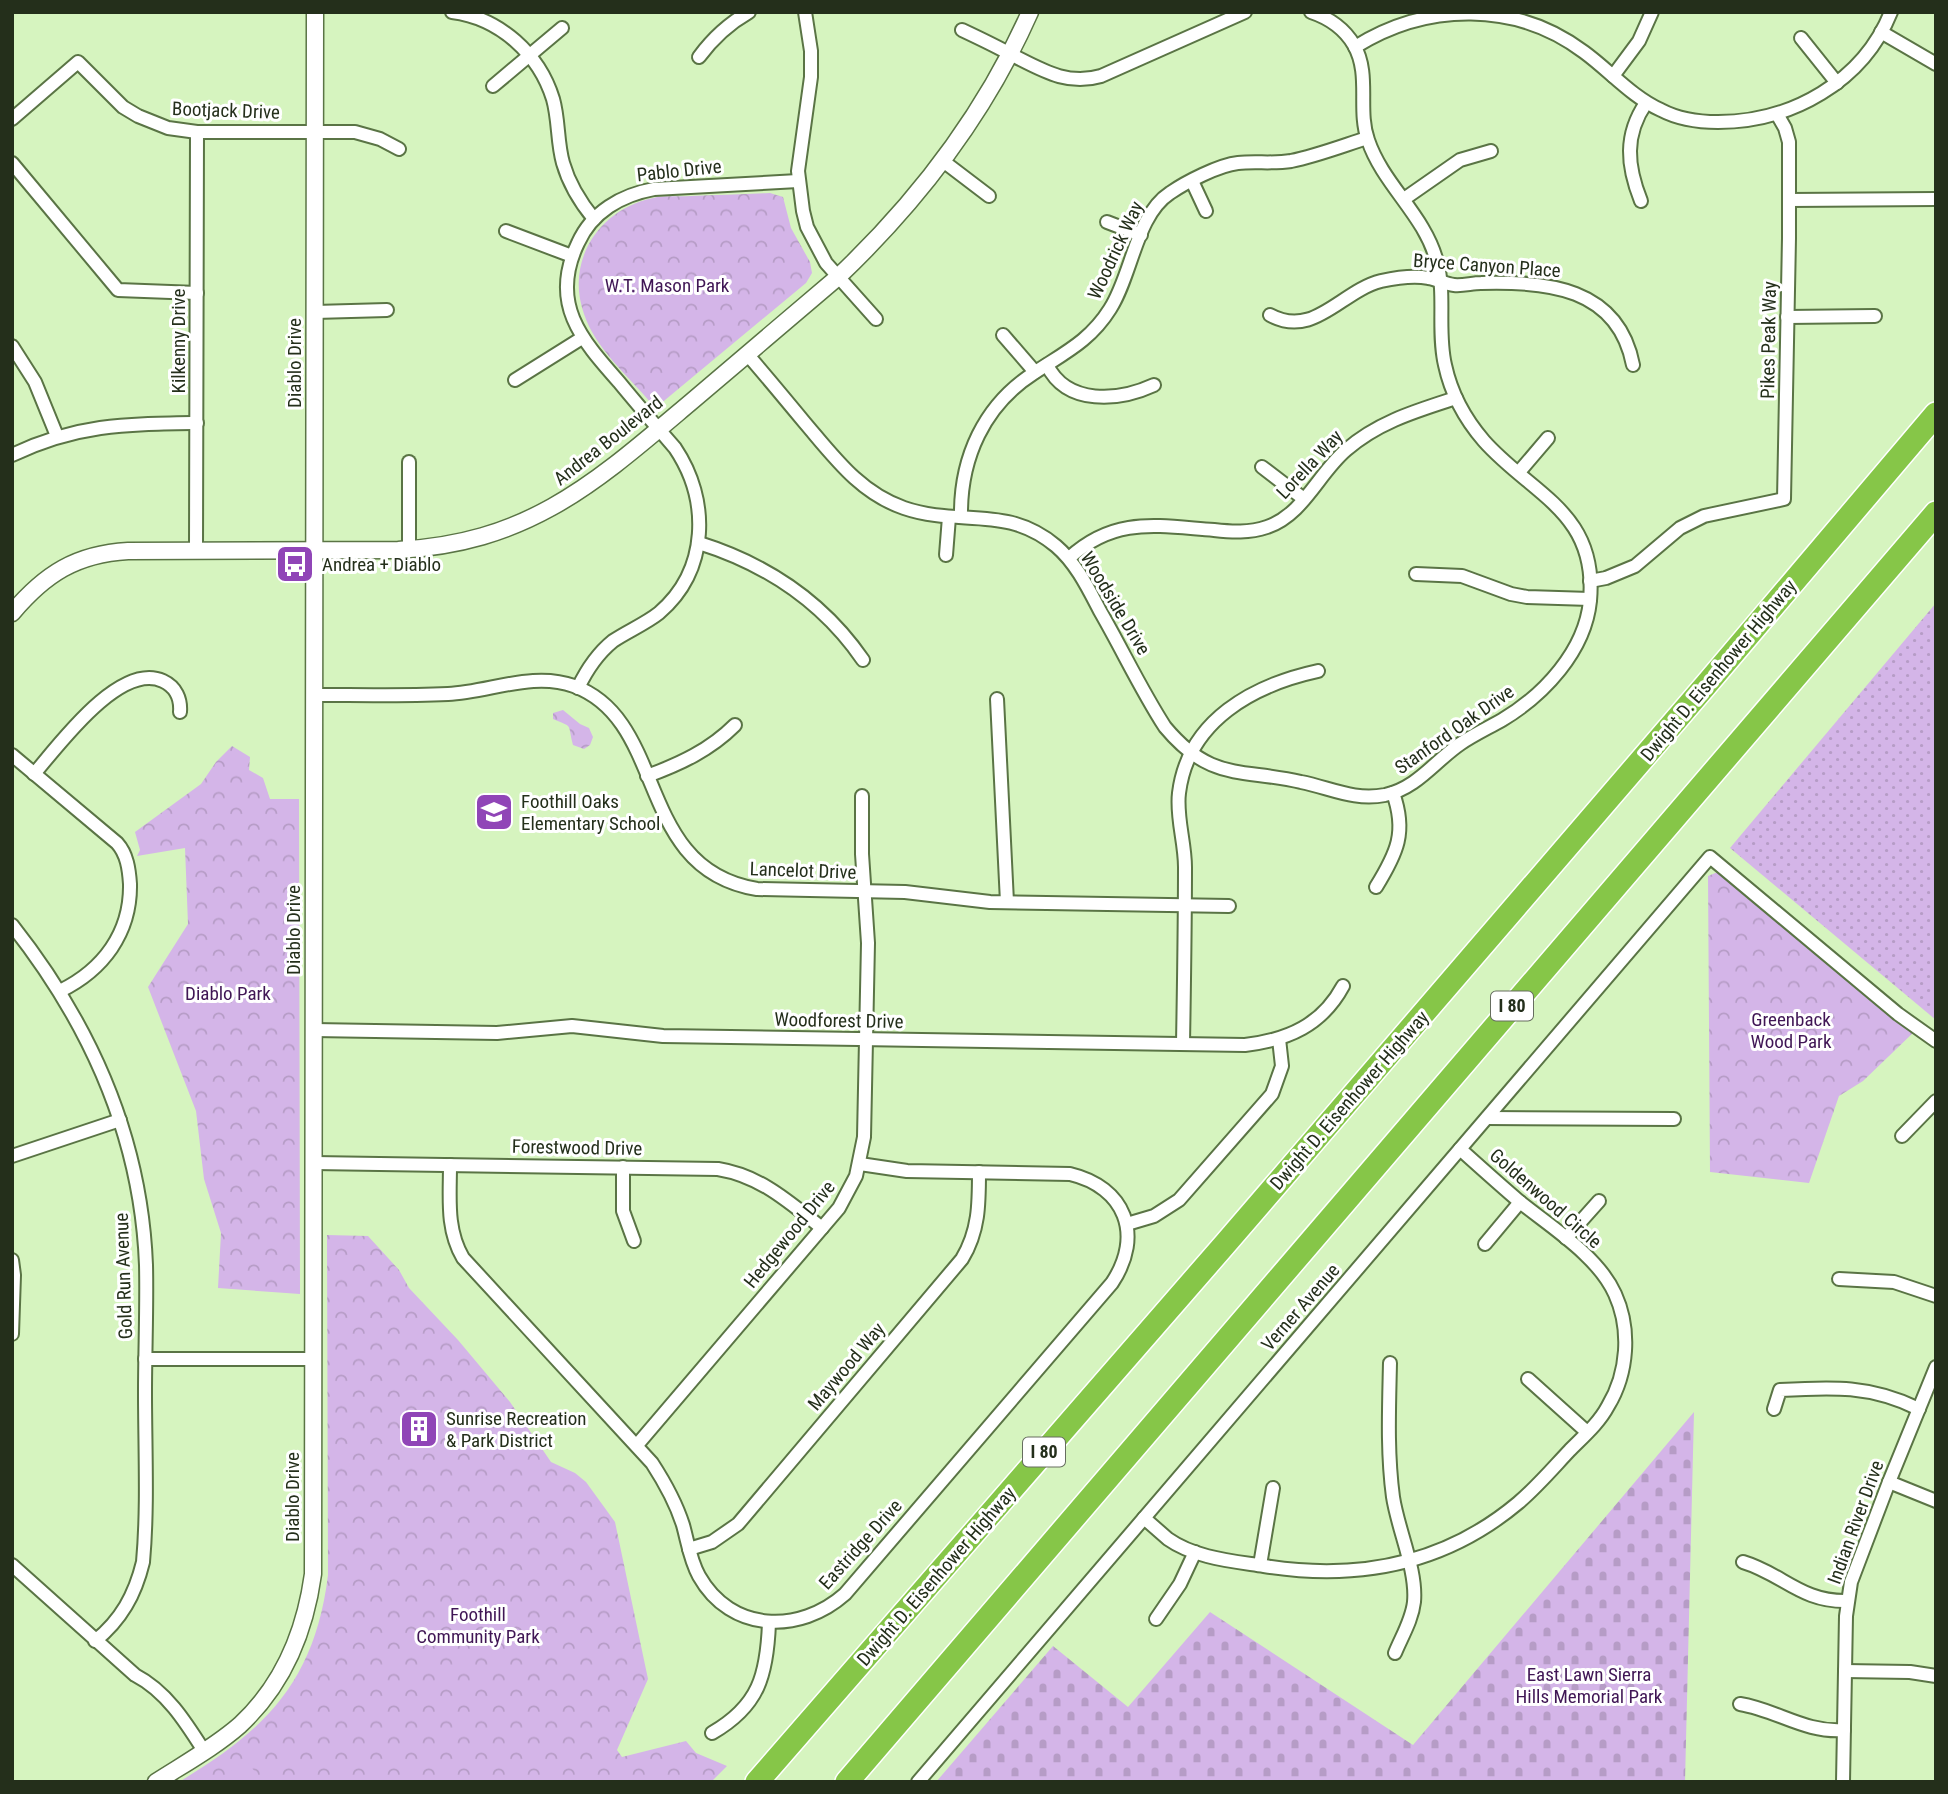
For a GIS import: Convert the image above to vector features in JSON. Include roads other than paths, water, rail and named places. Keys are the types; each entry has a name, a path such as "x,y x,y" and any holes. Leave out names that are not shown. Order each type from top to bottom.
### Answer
{"highway":[{"name":"Dwight D. Eisenhower Highway","path":"758,1778 1274,1188 1936,414"},
{"name":"I 80","path":"847,1782 1936,513"}],"street":[{"name":"Diablo Drive","path":"156,1782 240,1725 268,1694 290,1658 304,1621 313,1574 315,12"},
{"path":"452,12 491,24 512,38 539,68 553,100 560,149 570,184 594,219"},
{"path":"699,57 716,36 749,12"},
{"path":"805,12 811,51 811,77 799,155 798,181 807,227 822,257 876,319"},
{"name":"Andrea Boulevard","path":"12,613 28,594 51,575 84,558 113,552 409,549 478,537 502,530 548,510 591,484 659,429 838,277 907,206 943,162 986,97 1030,12"},
{"path":"962,30 1056,77 1071,80 1094,79 1245,12"},
{"name":"Stanford Oak Drive","path":"1191,753 1230,772 1285,778 1342,794 1367,797 1392,793 1416,782 1459,744 1503,720 1539,692 1566,662 1577,643 1584,627 1590,599 1590,580 1584,549 1569,519 1553,500 1484,441 1456,398 1442,347 1440,281 1430,242 1375,158 1367,138 1363,116 1364,77 1355,47 1335,24 1311,12"},
{"path":"1613,76 1639,41 1652,12"},
{"path":"1355,47 1399,24 1432,14 1492,14 1532,24 1568,41 1646,103 1675,116 1708,122 1749,120 1777,114 1812,99 1837,83 1864,57 1891,12"},
{"path":"493,86 562,28"},
{"path":"1881,32 1936,64"},
{"path":"1801,38 1837,83"},
{"name":"Bootjack Drive","path":"12,119 78,62 110,96 138,117 167,128 197,132 368,135 399,149"},
{"path":"1642,201 1630,169 1629,152 1630,136 1646,103"},
{"name":"Pikes Peak Way","path":"1590,580 1613,575 1634,566 1680,528 1715,514 1784,499 1788,135 1777,114"},
{"name":"Kilkenny Drive","path":"196,550 197,132"},
{"name":"Woodrick Way","path":"946,555 965,467 976,436 1005,396 1076,347 1105,317 1125,281 1141,235 1157,204 1168,194 1192,181 1234,163 1292,160 1367,138"},
{"path":"1404,199 1454,164 1492,151"},
{"path":"943,162 989,196"},
{"path":"12,163 118,290 197,293"},
{"name":"Pablo Drive","path":"578,688 593,661 603,650 648,621 672,599 690,570 699,543 700,509 692,477 675,448 582,338 574,324 568,299 568,273 572,256 583,233 594,219 621,199 654,188 798,181"},
{"path":"1192,181 1206,211"},
{"path":"1789,200 1936,199"},
{"path":"1107,222 1141,235"},
{"path":"506,231 572,256"},
{"name":"Bryce Canyon Place","path":"1270,315 1291,322 1306,322 1320,316 1351,293 1380,281 1426,277 1455,285 1540,285 1581,295 1602,310 1627,343 1633,365"},
{"path":"315,312 387,310"},
{"path":"1787,317 1875,316"},
{"path":"1003,335 1060,384 1080,394 1118,396 1136,393 1154,385"},
{"path":"515,380 582,338"},
{"path":"12,346 35,382 57,436"},
{"name":"Woodside Drive","path":"747,354 839,463 862,485 903,508 955,517 998,519 1022,525 1044,537 1069,558 1160,720 1175,740 1191,753"},
{"name":"Lorella Way","path":"1069,558 1088,542 1129,526 1241,532 1257,530 1281,520 1304,499 1343,452 1372,430 1404,415 1456,398"},
{"path":"12,455 57,436 108,425 197,424"},
{"path":"1519,472 1548,438"},
{"path":"409,461 409,549"},
{"path":"1262,467 1304,499"},
{"path":"699,543 747,561 791,587 837,627 863,660"},
{"path":"1416,574 1462,576 1527,597 1590,599"},
{"path":"1183,1044 1185,857 1179,794 1191,753 1195,743 1208,728 1240,701 1277,682 1318,671"},
{"path":"34,774 87,712 113,691 129,684 152,678 165,682 176,692 180,712"},
{"name":"Lancelot Drive","path":"315,695 449,694 541,680 578,688 612,711 626,732 683,847 694,861 723,881 757,889 905,892 957,900 1007,902 1229,906"},
{"path":"997,699 1007,902"},
{"path":"647,776 695,755 735,726"},
{"path":"12,755 117,843 124,851 130,877 124,923 111,950 90,973 60,991"},
{"path":"1376,887 1394,856 1398,839 1399,815 1392,793"},
{"name":"Hedgewood Drive","path":"637,1445 822,1228 844,1200 860,1164 864,1137 868,943 862,854 862,796"},
{"name":"Verner Avenue","path":"918,1782 1710,857 1898,1014 1936,1041"},
{"name":"Gold Run Avenue","path":"12,925 60,991 95,1055 120,1120 133,1167 142,1225 146,1264 143,1562 126,1607 114,1624 96,1641"},
{"name":"Woodforest Drive","path":"314,1030 498,1033 572,1026 663,1036 1245,1045 1279,1038 1318,1018 1333,1004 1343,986"},
{"path":"860,1164 907,1171 1070,1174 1100,1185 1121,1209 1126,1224 1154,1216 1179,1200 1272,1094 1279,1081 1282,1066 1279,1038"},
{"path":"1902,1136 1936,1101"},
{"path":"1487,1118 1674,1119"},
{"path":"12,1156 120,1120"},
{"name":"Goldenwood Circle","path":"1144,1518 1169,1539 1195,1552 1259,1565 1332,1573 1383,1568 1430,1555 1461,1541 1499,1518 1533,1489 1587,1432 1607,1408 1623,1371 1624,1331 1614,1293 1588,1259 1566,1238 1460,1149"},
{"name":"Forestwood Drive","path":"314,1163 718,1169 749,1176 776,1191 822,1228"},
{"name":"Eastridge Drive","path":"450,1165 450,1224 453,1239 463,1258 652,1463 674,1502 693,1565 710,1592 735,1611 769,1623 805,1619 833,1604 845,1594 1112,1283 1126,1254 1126,1224"},
{"path":"624,1167 623,1211 634,1241"},
{"name":"Maywood Way","path":"689,1549 712,1542 738,1524 961,1259 974,1236 978,1220 979,1172"},
{"path":"1566,1238 1599,1201"},
{"path":"1485,1244 1520,1202"},
{"path":"12,1259 12,1334"},
{"path":"1839,1279 1894,1282 1936,1296"},
{"path":"145,1359 313,1359"},
{"path":"1390,1363 1390,1461 1394,1499 1414,1600 1411,1617 1395,1653"},
{"name":"Indian River Drive","path":"1843,1782 1847,1601 1857,1563 1936,1367"},
{"path":"1528,1379 1587,1432"},
{"path":"1774,1409 1780,1390 1855,1388 1890,1396 1919,1409"},
{"path":"1889,1482 1936,1501"},
{"path":"1259,1565 1273,1488"},
{"path":"1156,1619 1180,1584 1195,1552"},
{"path":"1742,1562 1771,1573 1807,1595 1847,1601"},
{"path":"12,1565 135,1675 153,1684 179,1713 204,1751"},
{"path":"712,1733 738,1716 759,1687 765,1666 769,1623"},
{"path":"1845,1671 1910,1672 1936,1676"},
{"path":"1740,1703 1807,1727 1844,1730"}],"place":[{"name":"Andrea + Diablo","path":"295,564"},
{"name":"Foothill Oaks Elementary School","path":"494,812"},
{"name":"Sunrise Recreation & Park District","path":"419,1429"}],"park label":[{"name":"W.T. Mason Park","path":"667,285"},
{"name":"Diablo Park","path":"228,993"},
{"name":"Greenback Wood Park","path":"1791,1030"},
{"name":"Foothill Community Park","path":"478,1625"},
{"name":"East Lawn Sierra Hills Memorial Park","path":"1589,1685"}]}
